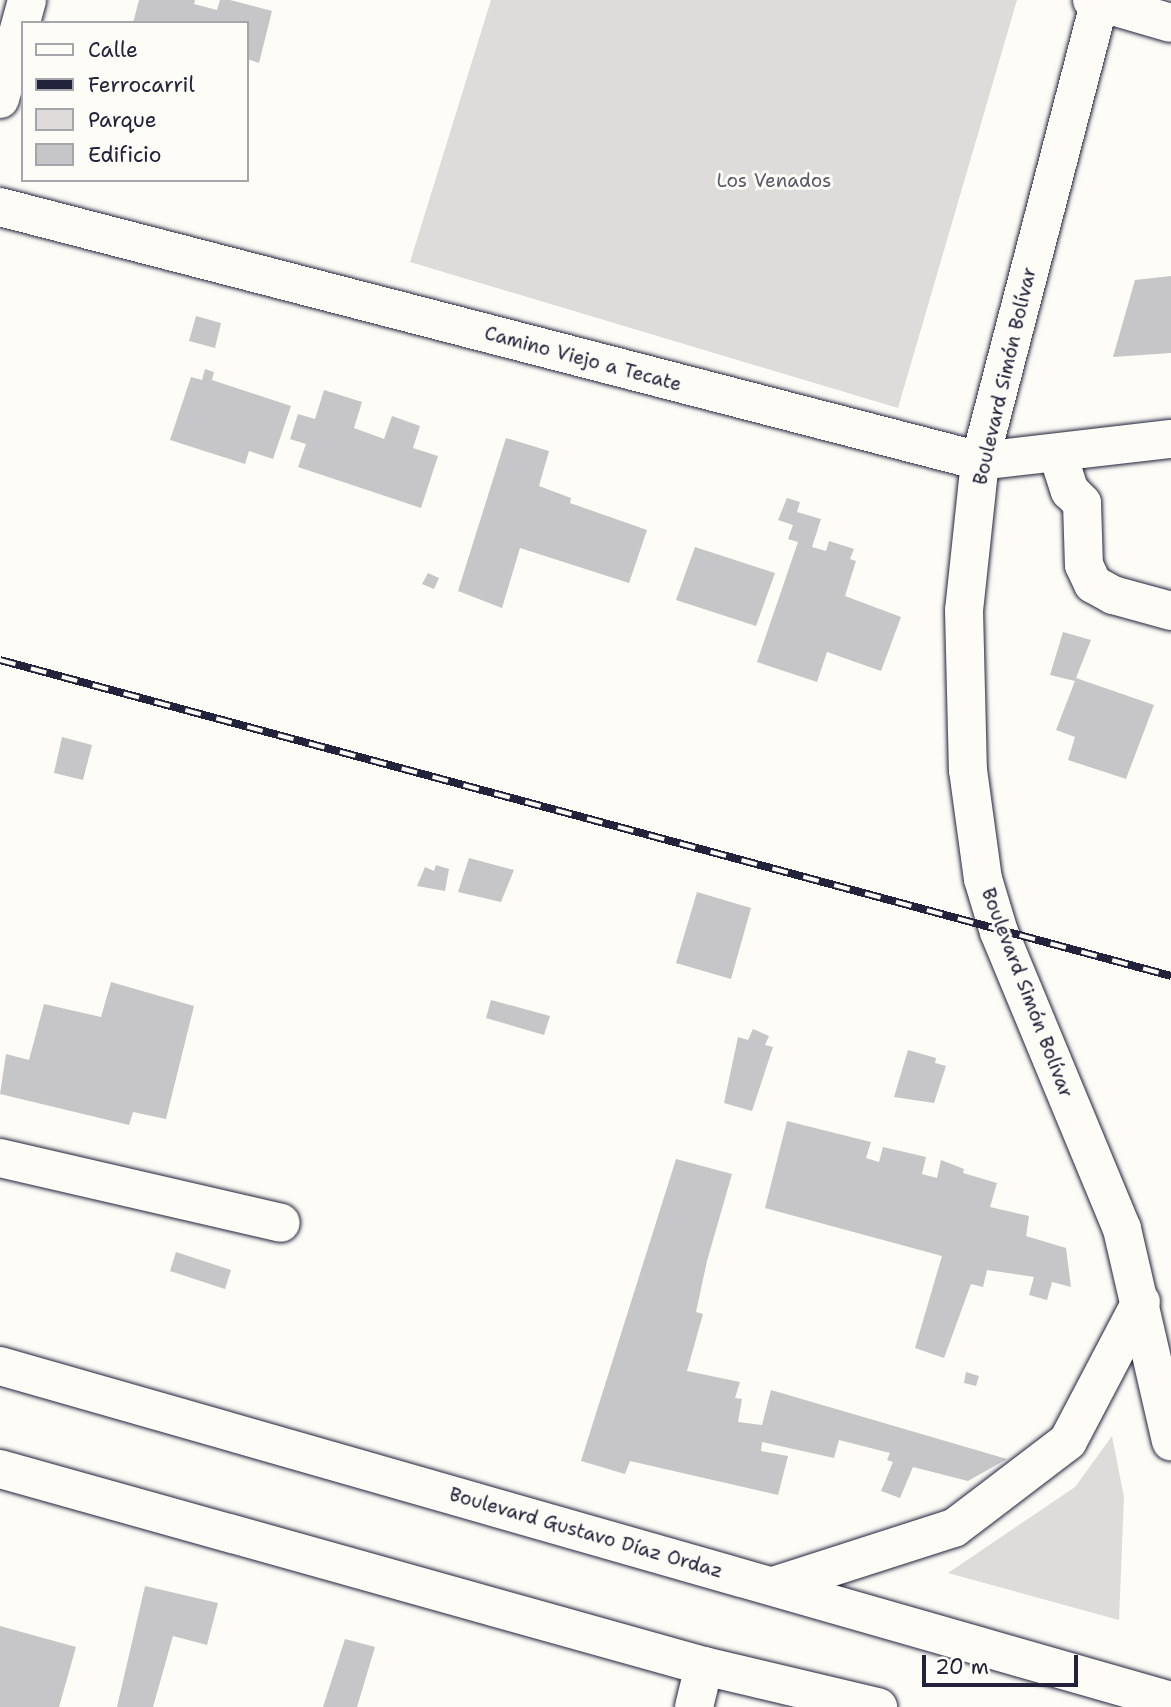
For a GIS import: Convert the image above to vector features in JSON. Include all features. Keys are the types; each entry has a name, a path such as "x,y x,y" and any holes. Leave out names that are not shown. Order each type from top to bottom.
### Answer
{"main road":[{"path":"21,21 27,0"},
{"path":"1097,1 1171,23"},
{"name":"Boulevard Simón Bolívar","path":"1097,1 980,461 964,624 968,770 983,879 999,932 1156,1308 1171,1441"},
{"path":"0,99 21,22"},
{"name":"Camino Viejo a Tecate","path":"0,207 980,461 1058,455 1171,439"},
{"path":"1058,455 1086,516 1084,565 1093,584 1113,595 1171,611"},
{"path":"0,1158 281,1223"},
{"path":"772,1586 954,1528 1068,1441 1156,1308"},
{"name":"Boulevard Gustavo Díaz Ordaz","path":"0,1366 772,1586 1167,1695"},
{"path":"0,1469 704,1666 805,1698 878,1707"},
{"path":"694,1707 704,1666"}],"green space":[{"name":"Los Venados","path":"491,0 1017,0 898,408 410,262"},
{"path":"1112,1436 1124,1497 1119,1620 948,1573 1075,1487"}],"building":[{"path":"139,0 195,0 194,4 217,10 220,0 230,0 272,11 259,63 248,59 248,21 134,21"},
{"path":"1171,276 1171,353 1113,357 1135,280"},
{"path":"196,316 221,323 215,348 189,341"},
{"path":"205,369 214,372 212,380 291,406 273,459 249,451 245,464 170,440 191,377 202,380"},
{"path":"324,390 362,402 354,428 384,439 392,416 420,426 413,448 438,456 421,508 298,467 306,444 290,439 298,414 315,419"},
{"path":"506,438 549,451 539,486 571,498 570,503 647,530 629,583 520,548 502,608 458,591"},
{"path":"787,498 800,502 797,512 821,519 812,547 826,551 829,541 854,549 850,559 856,561 845,596 901,617 881,671 827,652 817,682 757,662 798,542 788,539 793,525 778,520"},
{"path":"695,547 775,573 756,626 676,600"},
{"path":"428,573 439,578 434,589 422,584"},
{"path":"1063,632 1091,640 1076,678 1154,705 1126,779 1068,760 1075,737 1056,730 1075,681 1050,675"},
{"path":"62,737 92,745 83,780 54,773"},
{"path":"469,858 514,870 501,902 458,892"},
{"path":"436,865 449,869 445,891 417,886 425,867 434,871"},
{"path":"697,892 751,908 731,979 676,963"},
{"path":"111,982 194,1006 166,1119 133,1112 129,1125 0,1094 6,1054 29,1060 44,1004 101,1017"},
{"path":"491,1000 550,1016 544,1035 486,1018"},
{"path":"753,1029 769,1036 765,1045 773,1047 752,1111 724,1103 738,1037 748,1040"},
{"path":"908,1050 936,1058 935,1063 946,1066 934,1103 894,1097"},
{"path":"787,1121 871,1142 866,1158 879,1162 883,1147 926,1157 922,1174 937,1178 941,1160 964,1169 963,1173 997,1183 990,1207 1029,1216 1026,1236 1066,1248 1071,1287 1052,1282 1047,1300 1029,1295 1034,1277 987,1270 983,1287 971,1284 944,1358 915,1348 942,1256 765,1208"},
{"path":"676,1159 732,1174 707,1261 696,1312 703,1314 687,1371 740,1382 735,1398 742,1399 738,1422 762,1425 771,1390 1007,1459 968,1481 913,1467 900,1498 881,1491 893,1462 887,1460 890,1453 839,1440 834,1458 762,1442 761,1451 788,1456 778,1495 630,1461 625,1474 581,1461"},
{"path":"176,1252 231,1270 225,1289 170,1271"},
{"path":"966,1372 979,1376 976,1386 964,1383"},
{"path":"145,1586 218,1603 207,1645 173,1636 153,1707 117,1707"},
{"path":"0,1626 76,1647 59,1707 0,1707"},
{"path":"345,1639 375,1647 357,1707 323,1707"}],"railway":[{"path":"0,660 1171,976"}]}
